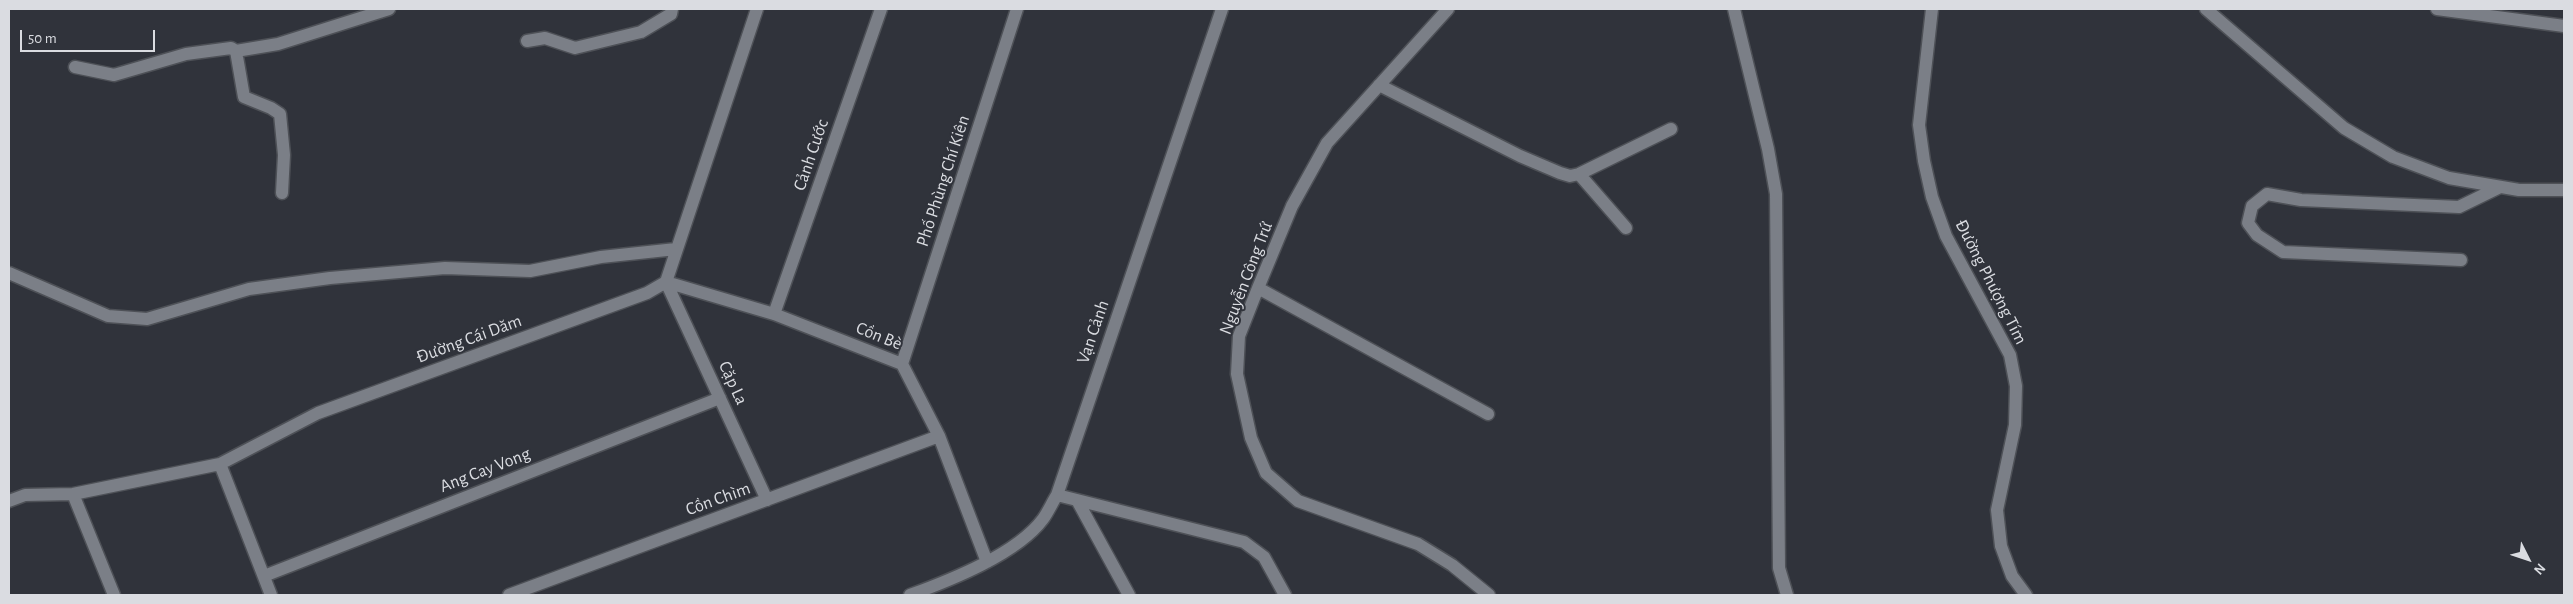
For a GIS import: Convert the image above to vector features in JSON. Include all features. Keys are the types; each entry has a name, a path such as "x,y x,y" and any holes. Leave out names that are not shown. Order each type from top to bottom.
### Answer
{"street":[{"path":"75,67 114,75 186,54 231,48 236,51 278,44 389,9"},
{"path":"527,41 544,38 575,48 642,32 671,14 672,9"},
{"path":"666,282 757,9"},
{"name":"Cảnh Cước","path":"774,314 880,9"},
{"name":"Phố Phùng Chí Kiên","path":"902,364 1017,9"},
{"name":"Vạn Cảnh","path":"910,595 987,562 1024,537 1043,520 1057,495 1222,9"},
{"path":"1734,9 1768,149 1776,194 1779,568 1787,595"},
{"name":"Đường Phượng Tím","path":"1932,9 1919,125 1924,162 1932,197 1946,236 1993,320 2010,355 2016,386 2015,425 1998,510 2001,546 2012,576 2026,595"},
{"path":"2206,9 2344,128 2393,157 2449,178 2519,190 2564,190"},
{"path":"2437,9 2564,26"},
{"name":"Nguyễn Công Trứ","path":"1444,10 1327,143 1292,206 1258,288 1240,336 1237,374 1251,438 1266,473 1298,501 1418,544 1452,566 1489,595"},
{"path":"236,51 244,97 271,108 280,114 284,155 282,193"},
{"path":"1379,86 1544,166 1570,176 1579,174 1671,129"},
{"path":"1579,174 1626,228"},
{"path":"2461,260 2283,252 2258,235 2248,223 2252,206 2267,194 2301,200 2459,207 2500,187"},
{"path":"9,273 108,316 147,319 249,289 330,278 445,268 530,271 601,257 676,249"},
{"name":"Cồn Bè","path":"666,282 774,314 902,364 939,436 987,562"},
{"name":"Cặp La","path":"666,282 767,500"},
{"name":"Đường Cái Dăm","path":"9,501 25,495 73,494 220,464 318,413 647,293 666,282"},
{"path":"1258,288 1488,414"},
{"name":"Ang Cay Vong","path":"264,576 720,398"},
{"name":"Cồn Chìm","path":"509,595 939,436"},
{"path":"220,464 271,595"},
{"path":"73,494 114,595"},
{"path":"1057,495 1244,542 1257,549 1264,557 1285,595"},
{"path":"1077,500 1129,595"}]}
